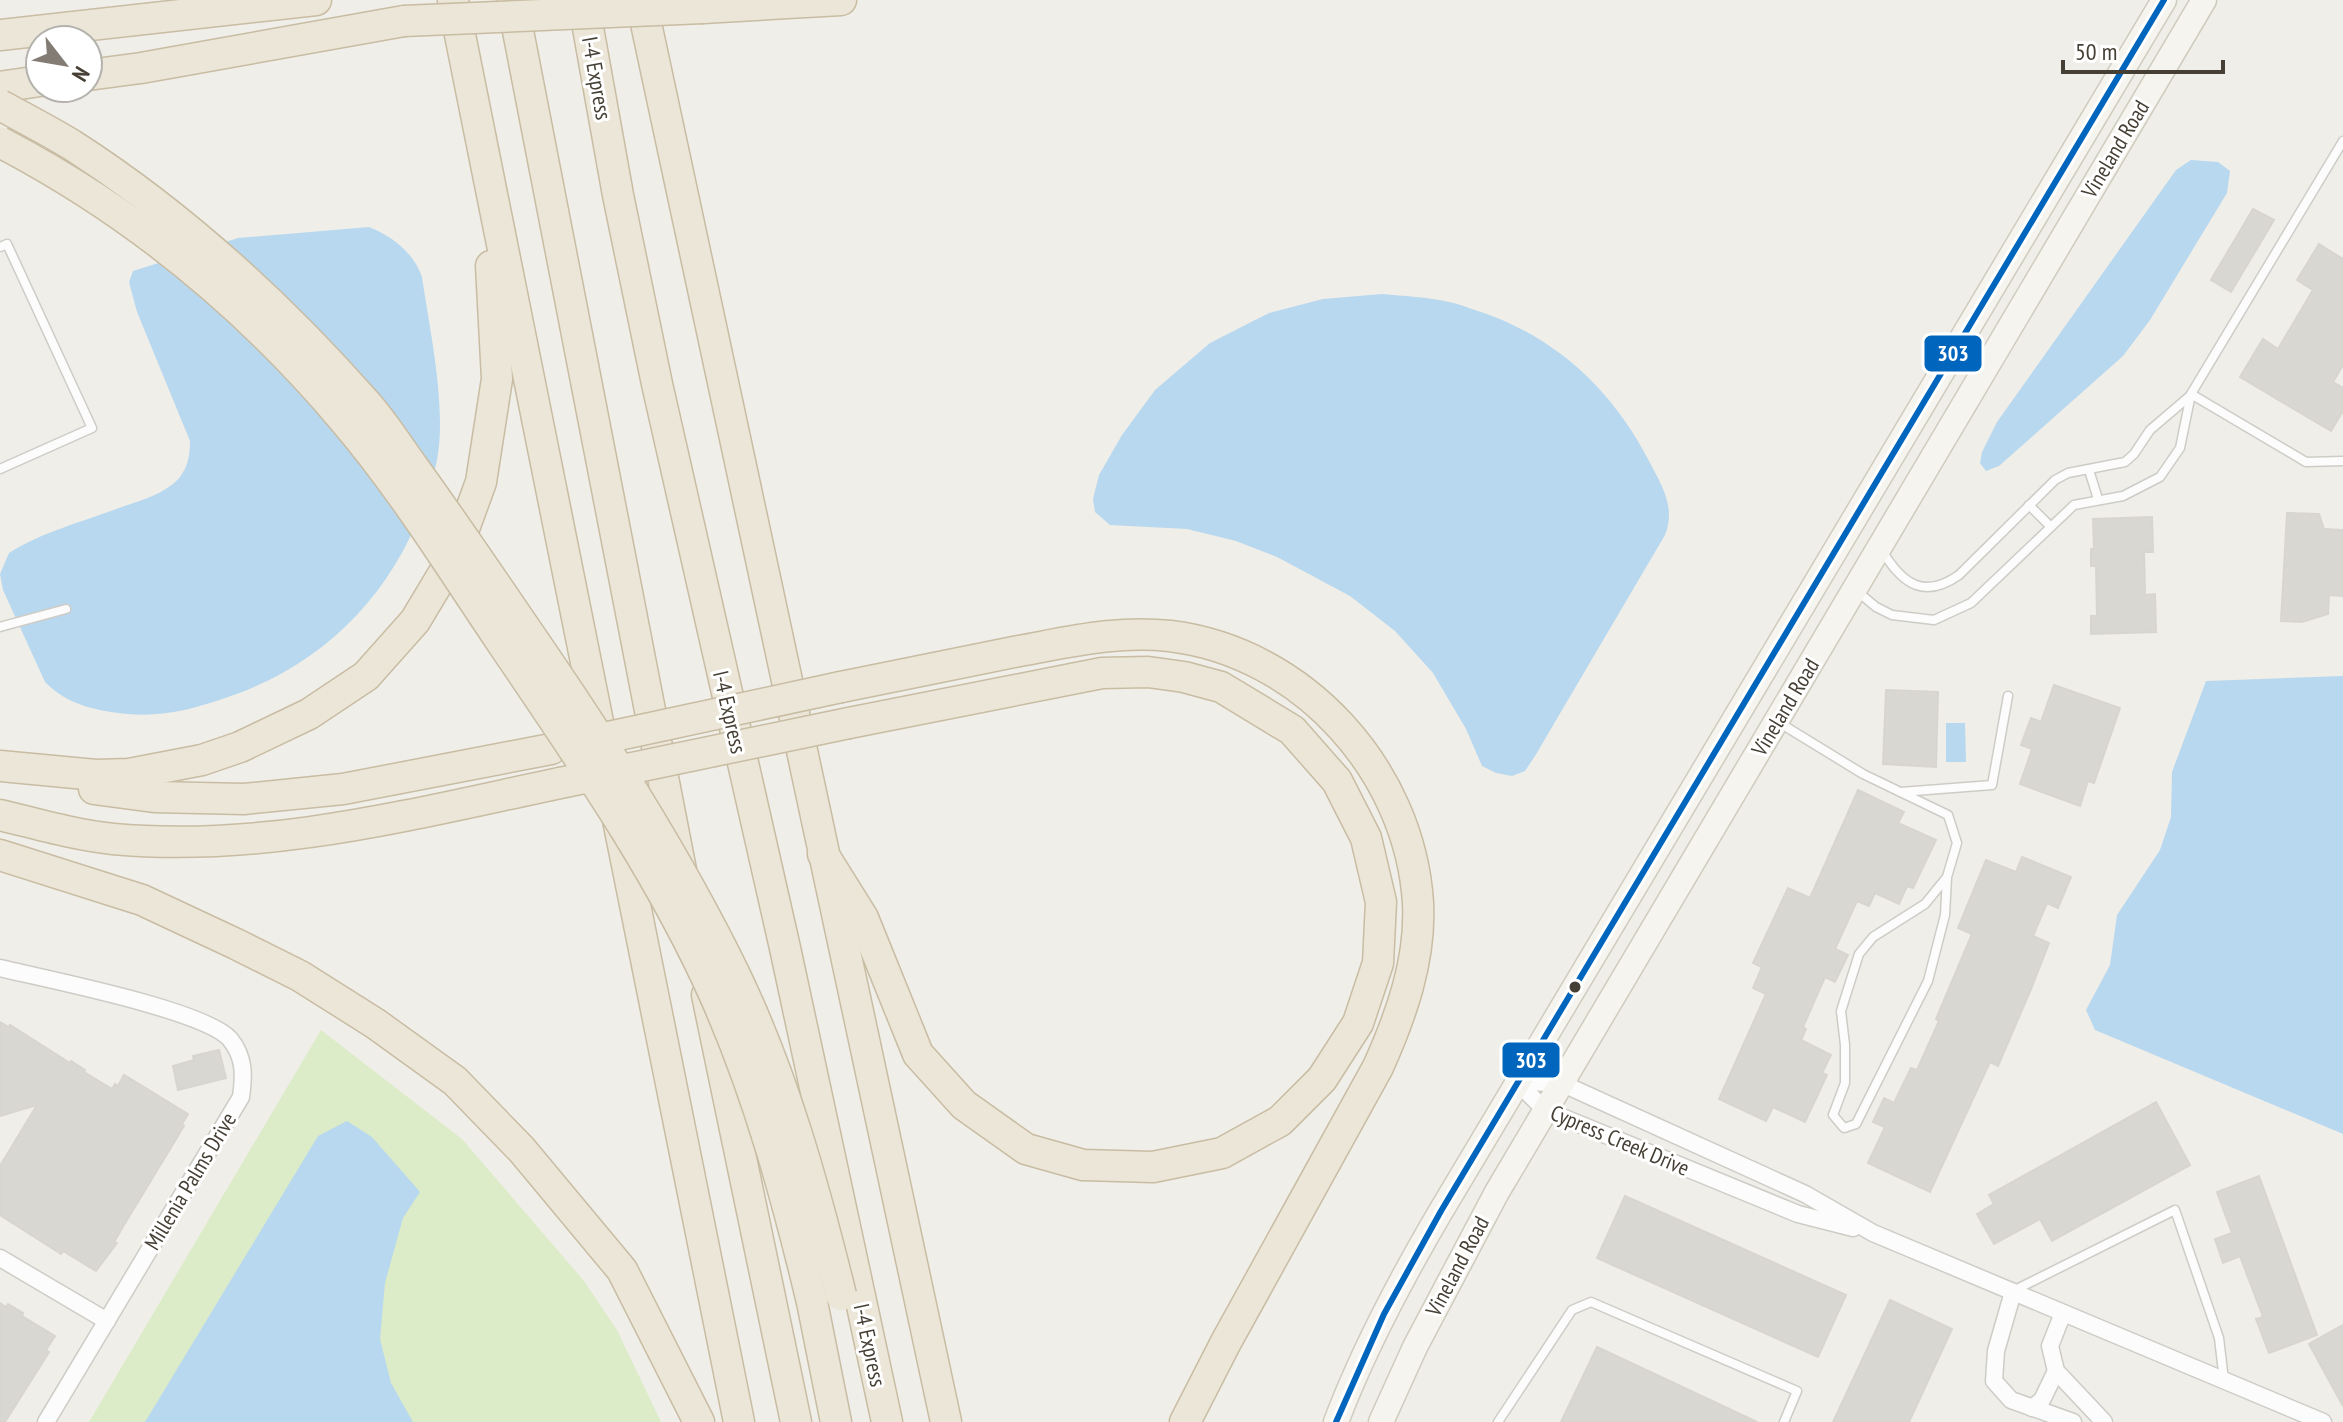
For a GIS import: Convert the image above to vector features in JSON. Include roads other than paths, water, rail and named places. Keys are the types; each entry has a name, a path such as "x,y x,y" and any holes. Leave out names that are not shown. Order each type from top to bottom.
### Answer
{"highway":[{"path":"0,35 316,0"},
{"path":"453,0 739,1422"},
{"path":"512,0 681,872 796,1422"},
{"name":"I-4 Express","path":"583,0 618,195 657,384 785,948 887,1422"},
{"path":"641,0 946,1422"},
{"path":"104,73 404,21 841,0"},
{"path":"0,87 24,83"},
{"path":"0,105 72,145 147,199 218,256 295,329 367,404 566,687 695,900 736,976 771,1060 801,1145 841,1295 866,1422"},
{"path":"0,142 56,171 132,221 201,275 277,347 345,421 411,509 541,701 634,846 715,995 747,1074 773,1151 812,1302 836,1422"},
{"path":"0,766 83,774 129,774 202,760 240,747 309,714 366,676 415,621 454,556 481,482 497,379 486,164"},
{"path":"0,766 89,788 154,797 244,799 343,789 1101,636 1170,636 1207,644 1244,657 1308,694 1340,724 1367,757 1390,796 1407,838 1418,906 1413,966 1397,1024 1371,1081 1185,1422"},
{"path":"0,815 110,838 155,842 248,840 346,828 1102,673 1148,672 1221,687 1292,730 1337,781 1366,838 1381,902 1378,963 1358,1023 1322,1079 1280,1121 1222,1153 1153,1167 1083,1165 1026,1149 964,1105 918,1054 863,918 823,854"},
{"path":"0,855 142,900 236,944 313,984 376,1024 455,1081 522,1150 622,1270 699,1422"}],"street":[{"name":"Vineland Road","path":"1336,1422 1365,1351 1397,1286 2164,0"},
{"name":"Vineland Road","path":"1381,1422 1454,1268 1545,1110 2204,0"},
{"path":"1823,570 1855,589"},
{"path":"1744,701 1777,722"},
{"name":"Millenia Palms Drive","path":"0,968 166,1009 202,1022 227,1036 239,1051 245,1071 241,1097 46,1422"},
{"name":"Cypress Creek Drive","path":"1517,1082 1561,1083 1805,1194 1873,1233 2323,1422"},
{"name":"Cypress Creek Drive","path":"1517,1082 1545,1110 1798,1214 1873,1233"},
{"path":"0,1258 107,1321"},
{"path":"2013,1292 1996,1351 1994,1381 2011,1400 2073,1422"},
{"path":"2063,1313 2050,1346 2056,1371 2104,1422"},
{"path":"2032,1408 2042,1400 2056,1371"}],"lane":[{"path":"1880,547 1895,571 1907,581 1930,589 1945,585 1959,575 2055,480 2068,473 2125,462 2150,430 2191,394 2343,141"},
{"path":"0,247 7,244 92,428 0,469"},
{"path":"2191,394 2306,462 2343,461"},
{"path":"1855,589 1876,607 1892,615 1934,620 1971,603 2074,505 2123,496 2160,477 2180,448 2191,394"},
{"path":"2089,470 2098,499"},
{"path":"2029,505 2050,526"},
{"path":"0,627 66,609"},
{"path":"1901,792 1992,785 2008,696"},
{"path":"1777,722 1863,774 1948,815 1957,843 1947,877 1945,915 1928,981 1856,1124 1844,1128 1833,1115 1845,1083 1841,1011 1859,954 1873,937 1925,904 1947,877"},
{"path":"2013,1292 2175,1210 2219,1338 2225,1382"},
{"path":"1498,1422 1572,1310 1591,1302 1797,1391 1784,1422"}],"water":[{"path":"2191,160 2218,162 2230,171 2227,193 2150,320 2123,356 1999,466 1986,471 1980,463 1982,452 1997,422 2176,170"},
{"path":"369,227 401,246 414,260 422,277 439,399 439,448 435,469 406,546 385,580 333,638 302,662 228,697 179,711 141,715 94,709 63,696 45,682 3,590 0,574 9,553 49,533 160,492 180,477 189,456 190,441 137,312 129,282 133,271 238,238"},
{"path":"1382,294 1432,299 1484,313 1536,337 1559,353 1581,370 1618,412 1635,436 1666,497 1669,515 1665,535 1535,756 1525,771 1512,776 1482,766 1466,729 1433,673 1395,631 1350,596 1277,557 1236,541 1187,529 1110,525 1095,512 1093,499 1099,475 1122,435 1155,390 1210,343 1269,313 1323,299"},
{"path":"2343,676 2343,1134 2095,1030 2086,1010 2110,965 2117,915 2160,850 2171,817 2172,772 2206,681"},
{"path":"1946,723 1965,723 1966,762 1946,762"},
{"path":"347,1121 372,1137 420,1192 403,1218 385,1283 380,1339 391,1383 413,1422 145,1422 318,1136"}]}
